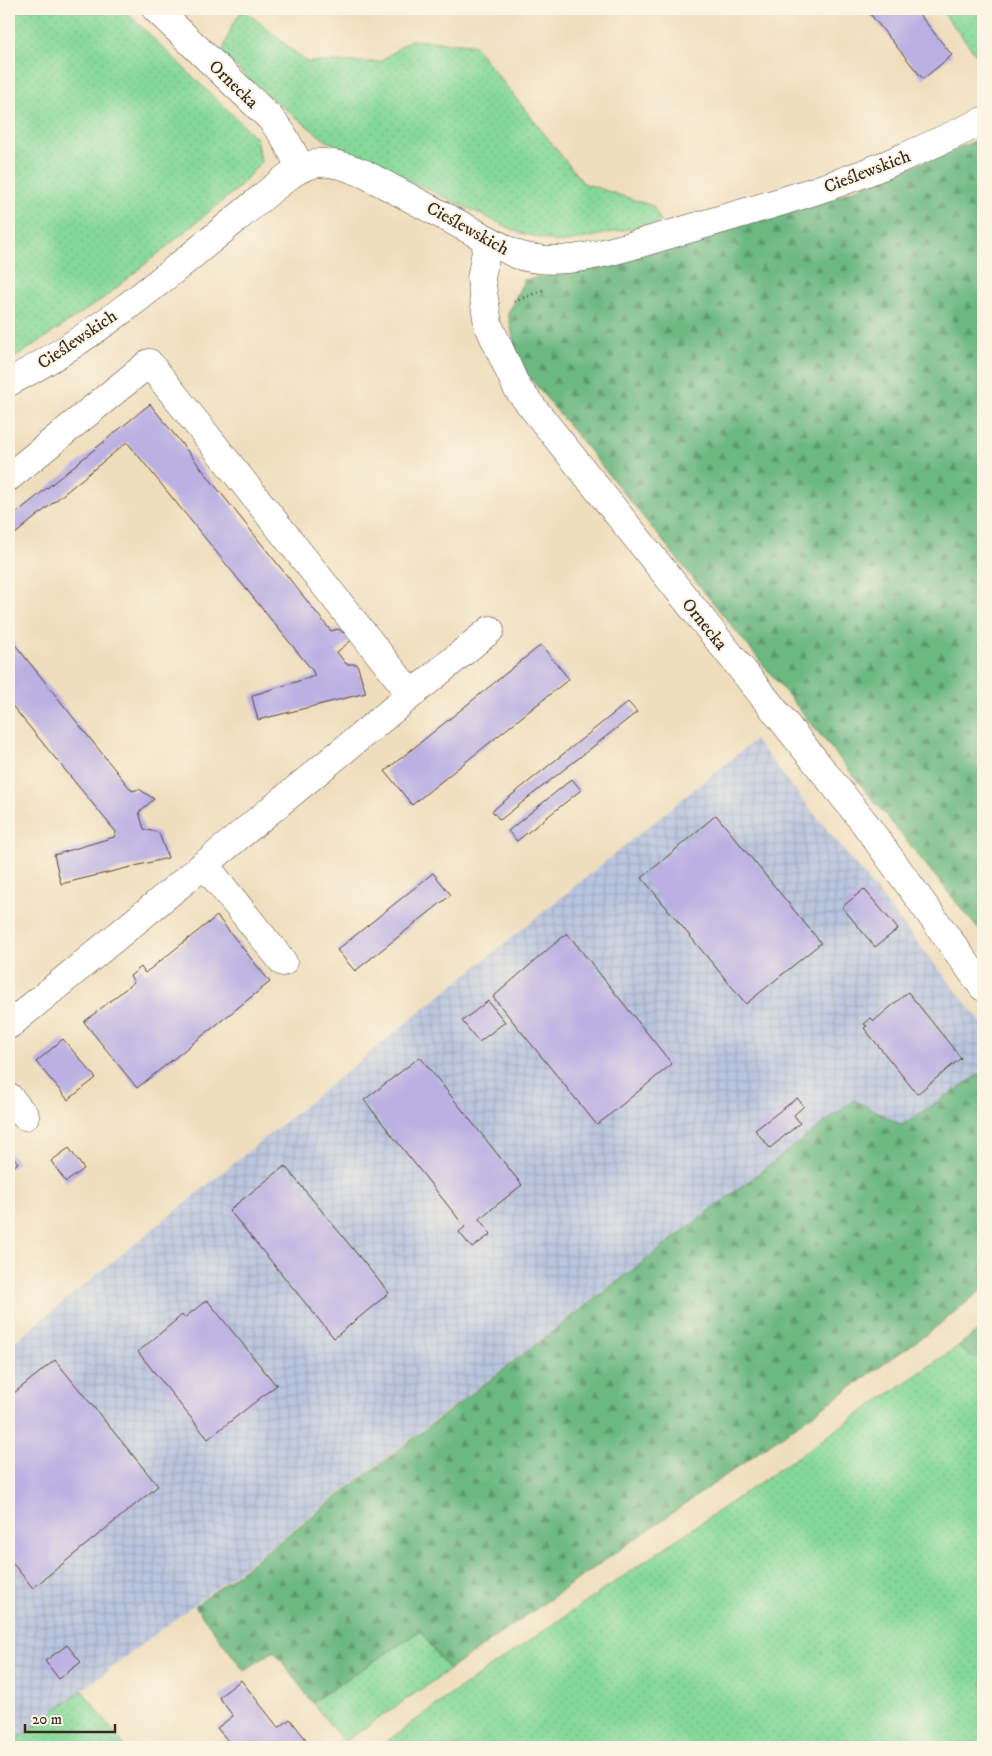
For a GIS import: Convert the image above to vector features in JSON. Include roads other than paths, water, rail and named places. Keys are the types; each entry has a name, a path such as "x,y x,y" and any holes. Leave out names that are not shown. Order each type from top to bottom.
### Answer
{"street":[{"name":"Ornecka","path":"156,9 270,118 282,133 301,168"},
{"name":"Cieślewskich","path":"9,382 49,359 114,314 301,168 325,162 350,168 407,194 488,240 530,259 560,260 605,252 828,187 879,168 983,121"},
{"name":"Ornecka","path":"488,240 481,279 488,324 517,388 863,821 983,987"},
{"path":"9,477 149,363 411,694"},
{"path":"9,1025 490,630"},
{"path":"204,864 284,962"}]}
